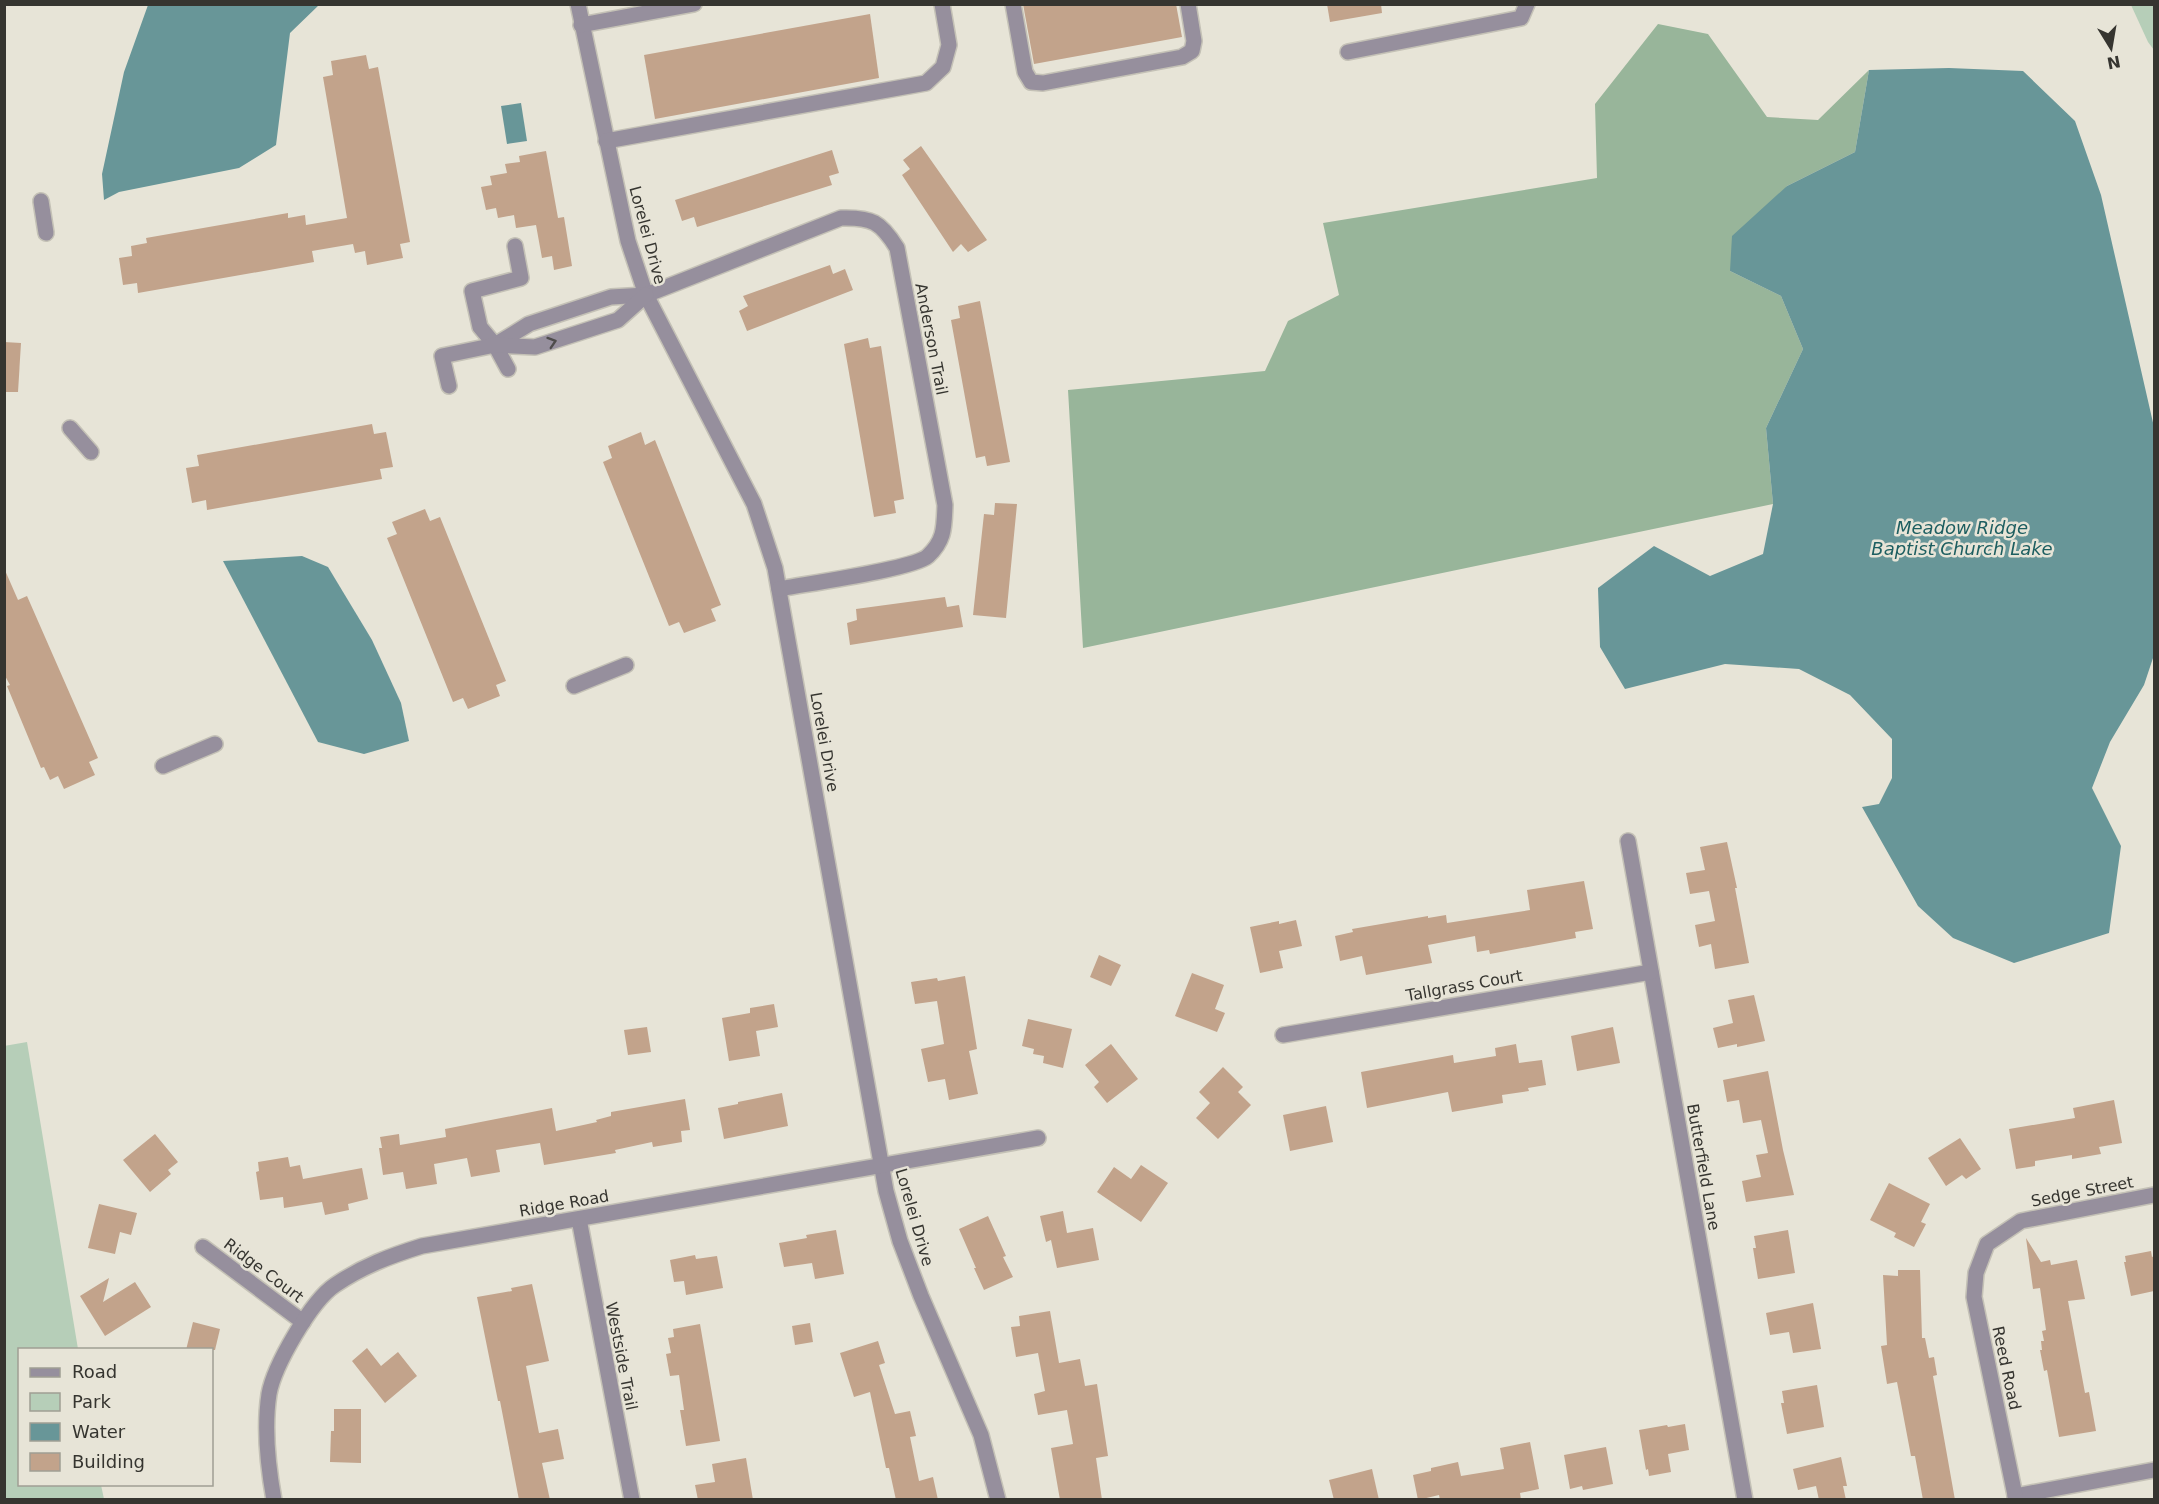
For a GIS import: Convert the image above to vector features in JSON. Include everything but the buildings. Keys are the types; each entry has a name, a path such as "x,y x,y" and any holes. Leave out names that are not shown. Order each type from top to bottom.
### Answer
{"street":[{"name":"Lorelei Drive","path":"578,4 628,241 646,295 754,504 775,568 886,1191 900,1241 921,1296 981,1435 998,1500"},
{"path":"581,25 667,7 694,4"},
{"path":"606,141 926,83 943,67 949,45 942,4"},
{"path":"1013,4 1025,72 1031,82 1043,83 1182,57 1192,51 1194,41 1188,4"},
{"path":"1348,51 1521,18 1527,4"},
{"path":"42,201 46,233"},
{"name":"Anderson Trail","path":"646,295 841,218 858,218 877,223 887,231 897,248 945,505 944,532 936,547 926,558 900,566 779,589"},
{"path":"508,369 495,345 480,327 472,291 521,278 514,246"},
{"path":"495,345 529,324 611,297 646,295"},
{"path":"449,386 442,356 495,345 535,348 618,320 646,295"},
{"path":"70,428 91,452"},
{"path":"574,686 626,665"},
{"path":"164,766 215,744"},
{"name":"Butterfield Lane","path":"1628,841 1745,1500"},
{"name":"Tallgrass Court","path":"1283,1035 1651,972"},
{"name":"Ridge Road","path":"274,1500 269,1465 269,1393 286,1350 308,1313 333,1286 380,1259 422,1246 1038,1138"},
{"name":"Sedge Street","path":"1987,1244 2021,1221 2154,1195"},
{"name":"Westside Trail","path":"579,1219 632,1500"},
{"name":"Reed Road","path":"1987,1244 1976,1273 1974,1298 2015,1498"},
{"name":"Ridge Court","path":"203,1247 303,1322"},
{"path":"2015,1498 2154,1470"}],"green space":[{"path":"2131,5 2154,5 2154,50 2148,42"},
{"path":"1658,24 1708,34 1767,117 1818,120 1869,70 1855,152 1787,186 1730,271 1781,296 1803,349 1766,428 1773,504 1083,648 1068,390 1265,371 1288,321 1339,295 1323,223 1597,178 1595,104"},
{"path":"27,1042 78,1348 18,1348 18,1486 101,1486 104,1499 5,1499 4,1046"}],"water":[{"path":"148,5 319,5 290,33 276,145 239,168 119,192 104,200 102,174 124,72"},
{"name":"Meadow Ridge Baptist Church Lake","path":"1949,68 2023,71 2075,121 2101,195 2154,427 2154,655 2144,685 2110,742 2092,788 2121,846 2109,933 2014,963 1953,938 1918,906 1862,807 1879,804 1892,778 1892,739 1850,695 1799,669 1725,664 1625,689 1600,647 1598,588 1654,546 1710,576 1763,554 1773,504 1766,428 1803,349 1781,296 1730,271 1732,236 1787,186 1855,152 1869,70"},
{"path":"521,103 527,141 507,144 501,106"},
{"path":"302,556 328,567 372,640 401,703 409,741 364,754 318,742 223,561"}]}
